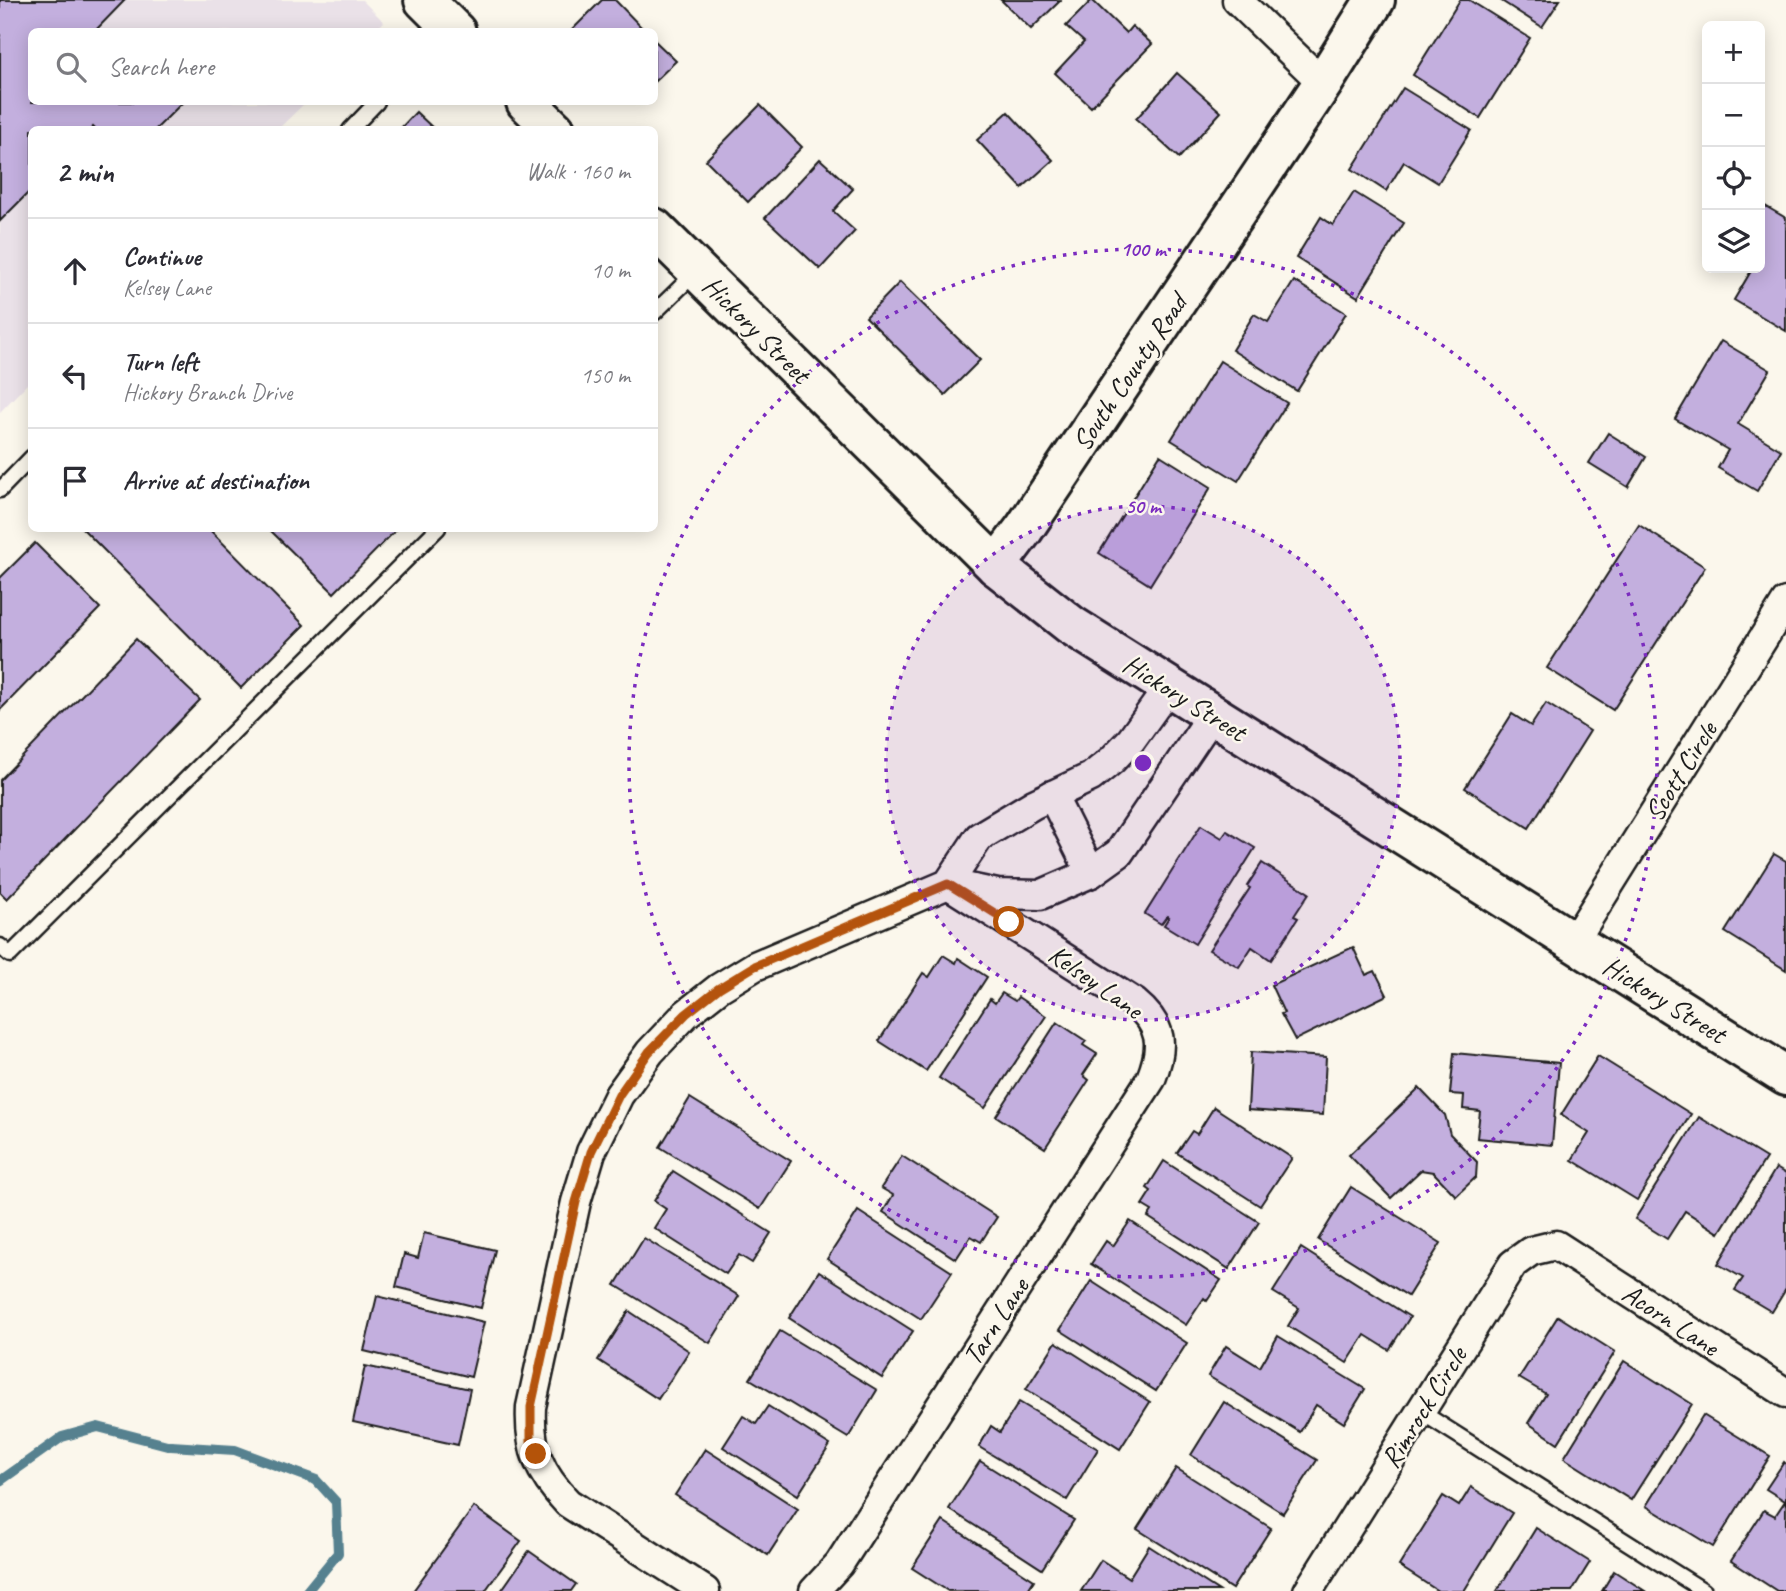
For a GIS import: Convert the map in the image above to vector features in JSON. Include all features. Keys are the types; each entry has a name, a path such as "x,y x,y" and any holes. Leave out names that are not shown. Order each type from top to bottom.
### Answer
{"street":[{"path":"1237,0 1323,83"},
{"name":"South County Road","path":"996,566 1032,517 1323,83 1375,0"},
{"path":"529,105 551,126"},
{"name":"Hickory Street","path":"658,232 996,566 1071,625 1786,1076"},
{"name":"Scott Circle","path":"1574,941 1786,602"},
{"path":"705,1591 569,1503 552,1487 540,1467 531,1441 531,1407 576,1202 591,1152 619,1095 649,1052 686,1014 719,988 755,966 948,884 979,837 1052,795 1091,777 1112,760 1131,740 1169,687"},
{"path":"948,884 997,894 1040,895 1091,873 1119,853 1213,714"},
{"path":"1052,795 1091,873"},
{"name":"Kelsey Lane","path":"948,884 1135,1003 1152,1020 1160,1043"},
{"name":"Tarn Lane","path":"814,1591 839,1564 1151,1079 1159,1059 1160,1043"},
{"name":"Acorn Lane","path":"1556,1245 1783,1383"},
{"name":"Rimrock Circle","path":"1315,1589 1513,1264 1531,1251 1556,1245"}],"lane":[{"path":"354,126 374,105"},
{"path":"658,309 697,271"},
{"path":"0,490 28,461"},
{"path":"0,946 10,955 435,532"},
{"path":"1421,1412 1704,1591"}],"shaded area":[{"path":"0,0 362,0 384,22 377,28 28,28 28,105 303,105 281,126 28,126 28,383 0,412"}],"building":[{"path":"0,0 125,0 98,28 28,28 28,105 180,105 159,126 28,126 28,193 0,221"},
{"path":"602,0 615,0 642,28 574,28"},
{"path":"1001,0 1061,0 1031,29"},
{"path":"1092,0 1126,33 1132,26 1152,44 1091,107 1055,73 1084,42 1066,26"},
{"path":"1460,0 1469,0 1530,38 1480,118 1413,75"},
{"path":"1500,0 1560,0 1542,27"},
{"path":"658,44 676,61 658,78"},
{"path":"1177,73 1221,112 1179,158 1136,119"},
{"path":"1403,88 1471,130 1438,183 1404,162 1386,191 1352,169"},
{"path":"760,105 802,147 748,202 706,160"},
{"path":"416,112 431,126 403,126"},
{"path":"1008,112 1053,160 1022,188 977,140"},
{"path":"820,159 853,189 833,211 855,231 820,269 765,218"},
{"path":"1354,192 1404,223 1358,297 1296,258 1321,217 1333,225"},
{"path":"1765,206 1786,218 1786,331 1734,300 1750,273 1765,273"},
{"path":"1294,281 1346,313 1297,391 1232,350 1254,314 1268,322"},
{"path":"900,282 980,360 945,395 866,317"},
{"path":"1721,341 1770,370 1738,424 1781,450 1757,491 1718,468 1728,450 1675,419"},
{"path":"1220,361 1287,403 1238,481 1171,440"},
{"path":"1608,433 1646,457 1628,487 1589,463"},
{"path":"1160,455 1211,487 1150,585 1099,553"},
{"path":"1639,525 1705,567 1613,710 1547,668"},
{"path":"86,532 212,532 304,625 241,688"},
{"path":"272,532 394,532 334,593"},
{"path":"35,543 100,608 0,710 0,578"},
{"path":"136,639 200,700 7,899 0,892 0,780"},
{"path":"1546,703 1590,731 1529,828 1465,788 1512,714 1531,726"},
{"path":"1201,825 1222,838 1227,831 1255,848 1195,944 1164,925 1169,917 1161,924 1145,914"},
{"path":"1774,854 1786,861 1786,970 1725,932"},
{"path":"1262,863 1309,893 1294,916 1298,918 1271,960 1252,947 1239,967 1209,950 1250,888 1247,886"},
{"path":"1353,947 1366,975 1375,971 1387,995 1295,1040 1281,1014 1284,1013 1271,985"},
{"path":"943,955 956,963 958,958 987,977 926,1071 879,1041 923,973 929,977"},
{"path":"1002,993 1015,1001 1018,997 1046,1016 985,1108 939,1078 990,999 995,1003"},
{"path":"1057,1022 1086,1041 1083,1045 1097,1054 1083,1075 1089,1080 1045,1148 996,1116"},
{"path":"1251,1052 1326,1057 1323,1115 1248,1110"},
{"path":"1454,1053 1559,1063 1552,1145 1477,1138 1480,1111 1463,1109 1464,1095 1450,1094"},
{"path":"1598,1056 1691,1114 1637,1200 1572,1160 1589,1133 1561,1115"},
{"path":"1419,1088 1445,1115 1450,1134 1477,1162 1476,1177 1456,1196 1433,1172 1421,1170 1391,1198 1349,1155"},
{"path":"690,1098 791,1161 760,1209 660,1147"},
{"path":"1214,1107 1292,1158 1260,1206 1177,1153 1192,1131 1197,1134"},
{"path":"1699,1117 1766,1158 1719,1233 1685,1211 1667,1239 1635,1219"},
{"path":"902,1156 997,1217 981,1242 971,1236 956,1259 883,1212 893,1195 881,1188"},
{"path":"1164,1161 1259,1222 1229,1269 1148,1217 1152,1211 1142,1205 1151,1191 1147,1188"},
{"path":"1776,1168 1786,1174 1786,1289 1772,1312 1735,1290 1743,1278 1718,1264"},
{"path":"673,1171 771,1233 752,1263 739,1255 726,1274 654,1228 666,1209 654,1201"},
{"path":"1351,1187 1441,1243 1408,1296 1318,1240"},
{"path":"858,1211 952,1272 921,1319 827,1259"},
{"path":"1130,1221 1221,1280 1207,1301 1204,1298 1186,1325 1091,1264 1106,1241 1113,1246"},
{"path":"424,1233 495,1250 481,1308 396,1287 404,1254 418,1258"},
{"path":"644,1238 739,1296 710,1343 615,1285"},
{"path":"1301,1248 1410,1317 1389,1350 1365,1335 1347,1363 1288,1326 1299,1308 1273,1292"},
{"path":"819,1271 913,1331 882,1378 789,1318"},
{"path":"1091,1281 1187,1343 1156,1391 1060,1330"},
{"path":"377,1296 484,1322 471,1377 364,1351"},
{"path":"629,1311 689,1351 658,1399 598,1360"},
{"path":"1558,1316 1615,1352 1558,1443 1528,1423 1546,1394 1519,1378"},
{"path":"780,1331 877,1390 848,1438 750,1379"},
{"path":"1278,1336 1365,1389 1344,1423 1316,1405 1300,1432 1208,1376 1226,1346 1260,1367"},
{"path":"1056,1342 1150,1402 1120,1449 1026,1389"},
{"path":"1624,1361 1692,1404 1631,1500 1564,1458"},
{"path":"365,1366 470,1389 458,1445 353,1422"},
{"path":"1019,1402 1098,1449 1067,1500 979,1447 991,1426 1000,1432"},
{"path":"1224,1402 1317,1460 1283,1513 1191,1455"},
{"path":"768,1406 830,1445 798,1495 723,1447 743,1416 756,1424"},
{"path":"1703,1415 1770,1456 1713,1547 1646,1506"},
{"path":"705,1449 798,1509 768,1555 675,1495"},
{"path":"980,1461 1074,1520 1042,1569 949,1509"},
{"path":"1784,1462 1786,1464 1786,1591 1777,1591 1731,1561 1764,1510 1775,1516 1785,1501 1766,1489"},
{"path":"1176,1468 1271,1528 1232,1589 1137,1529"},
{"path":"1471,1487 1512,1513 1464,1591 1438,1591 1399,1566 1443,1496 1459,1506"},
{"path":"474,1507 521,1541 485,1591 413,1591"},
{"path":"943,1521 1034,1580 1027,1591 948,1591 912,1568"},
{"path":"1536,1528 1590,1562 1572,1591 1497,1591"},
{"path":"1149,1546 1219,1591 1081,1591 1101,1560 1129,1578"},
{"path":"529,1551 576,1584 571,1591 501,1591"},
{"path":"1614,1571 1645,1591 1602,1591"}],"waterway":[{"path":"0,1481 62,1437 98,1427 171,1446 235,1450 316,1480 336,1502 338,1553 307,1591"}],"route":[{"path":"536,1454 531,1441 531,1407 576,1202 591,1152 604,1123 619,1095 649,1052 686,1014 719,988 755,966 948,884 1009,922"}]}
